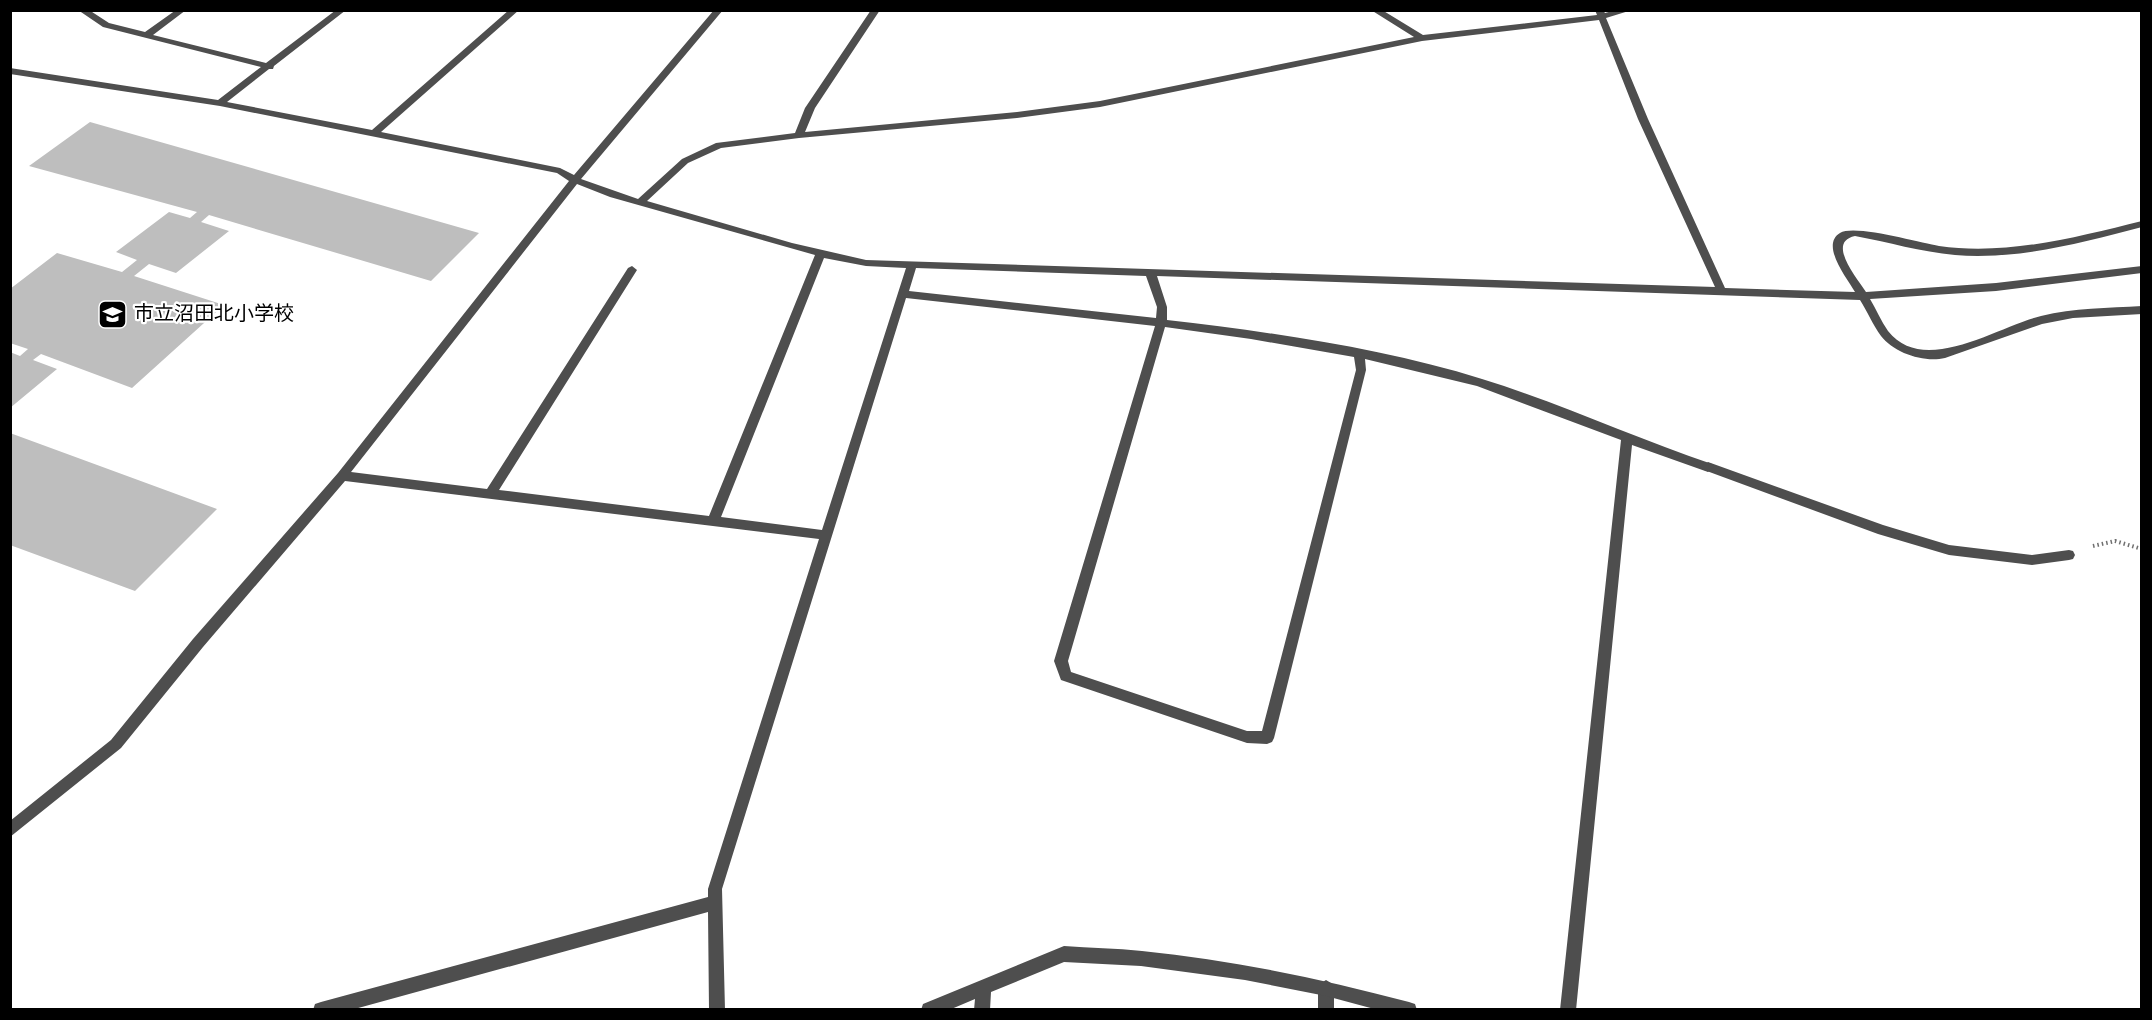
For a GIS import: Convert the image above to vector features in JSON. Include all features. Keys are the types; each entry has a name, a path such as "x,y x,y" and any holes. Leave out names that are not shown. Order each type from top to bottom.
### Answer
{"street":[{"path":"82,10 106,25 270,67"},
{"path":"147,35 182,10"},
{"path":"220,103 342,10"},
{"path":"373,134 515,10"},
{"path":"10,830 116,744 198,643 342,476 574,181 719,10"},
{"path":"799,135 810,108 876,10"},
{"path":"1376,10 1422,38"},
{"path":"640,202 685,160 702,151 741,142 940,124 1100,104 1422,38 1628,10"},
{"path":"1600,14 1643,119 1722,292"},
{"path":"10,71 220,103 560,171 574,181 640,202 820,255 866,263 911,267 1333,277 1863,296 1996,286 2142,269"},
{"path":"2142,224 2088,238 1969,252 1935,249 1856,233 1844,235 1838,242 1837,252 1885,334 1893,343 1925,355 1950,352 2041,320 2073,314 2142,310"},
{"path":"713,521 820,255"},
{"path":"717,1010 715,889 911,267"},
{"path":"490,495 632,270"},
{"path":"1152,274 1162,307 1161,323 1061,661 1066,676 1247,736 1267,738 1361,370 1359,353"},
{"path":"902,294 1222,330 1359,353 1461,376 1882,530 1949,550 2032,560 2069,555"},
{"path":"1568,1010 1627,438"},
{"path":"342,476 826,535"},
{"path":"321,1010 716,902"},
{"path":"929,1010 1064,954 1141,958 1245,972 1326,988 1410,1010"},
{"path":"982,1010 984,987"},
{"path":"1326,988 1326,1010"}],"path":[{"path":"2069,555 2115,541 2142,549"}],"building":[{"path":"90,122 479,233 431,281 209,215 201,222 229,231 176,273 149,264 134,276 224,305 132,388 41,354 33,360 57,369 10,408 10,352 20,356 28,349 10,343 10,289 57,253 122,272 137,260 116,252 169,212 190,218 197,212 29,166"},
{"path":"10,433 217,509 135,591 10,545"}],"place":[{"name":"市立沼田北小学校","path":"113,314"}]}
